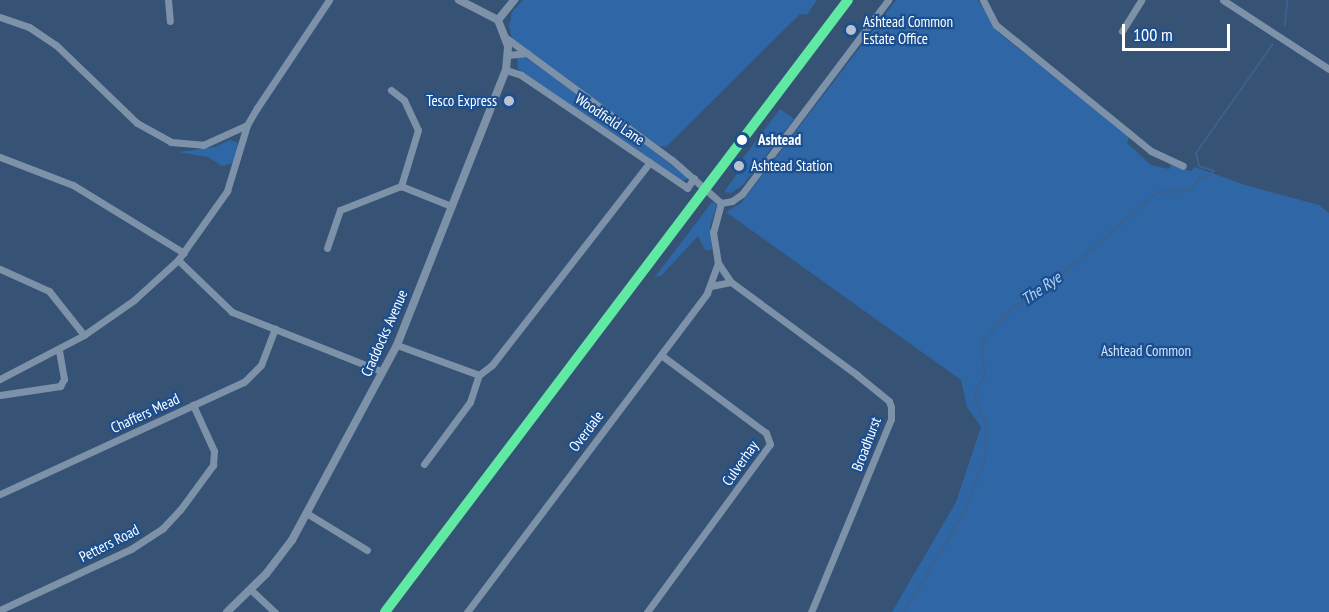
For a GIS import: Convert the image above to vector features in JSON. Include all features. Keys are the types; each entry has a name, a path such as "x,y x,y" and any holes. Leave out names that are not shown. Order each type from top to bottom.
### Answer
{"street":[{"path":"168,0 170,21"},
{"path":"0,379 84,335 134,300 178,261 227,191 247,125 329,0"},
{"path":"459,0 498,20 514,0"},
{"path":"721,202 732,201 742,194 888,0"},
{"path":"982,0 1003,31 1151,151 1183,166"},
{"path":"1122,31 1141,0"},
{"path":"1223,0 1329,69"},
{"path":"0,17 21,23 56,45 137,123 171,141 203,145 247,125"},
{"name":"Woodfield Lane","path":"498,20 505,37 694,178 721,202"},
{"name":"Craddocks Avenue","path":"227,612 275,564 308,514 381,371 397,345 506,70 508,55 505,37"},
{"path":"508,55 526,54"},
{"name":"Woodfield Lane","path":"506,70 521,75 687,188 694,178"},
{"path":"391,90 404,100 418,130 401,186"},
{"path":"0,157 25,164 100,199 184,253"},
{"path":"424,464 470,402 479,375 492,365 650,162"},
{"path":"327,248 340,210 401,186 451,206"},
{"name":"Broadhurst","path":"721,202 713,232 718,262 731,282 889,400 891,407 891,419 812,612"},
{"path":"178,261 226,309 381,371"},
{"name":"Overdale","path":"467,612 711,286 718,262"},
{"path":"0,269 49,291 84,335"},
{"path":"711,286 731,282"},
{"name":"Chaffers Mead","path":"0,494 255,375 275,329"},
{"path":"397,345 479,375"},
{"path":"0,395 60,386 64,379 59,350"},
{"name":"Culverhay","path":"647,612 770,444 766,433 661,355"},
{"name":"Petters Road","path":"0,610 131,549 163,528 180,510 213,465 214,452 193,405"},
{"path":"308,514 367,550"},
{"path":"251,590 275,612"}],"green space":[{"path":"523,0 817,0 807,15 800,14 666,147 659,146 512,38 509,26 512,12"},
{"name":"Ashtead Common","path":"896,0 978,0 999,33 1129,137 1127,143 1151,165 1169,169 1171,165 1191,171 1195,167 1245,185 1319,205 1329,213 1329,612 892,612 956,502 981,427 967,407 961,380 726,212 741,203"},
{"path":"523,56 578,93 688,178 683,181 518,69 517,57"},
{"path":"780,109 794,119 743,185 731,193 724,192 743,165 740,162"},
{"path":"230,140 237,142 238,147 234,163 222,166 208,157 178,152 215,147"},
{"path":"712,202 717,205 710,226 712,250 705,250 698,236 661,276 655,277"}],"waterway":[{"name":"The Rye","path":"1285,25 1287,0"},
{"name":"The Rye","path":"904,612 962,516 985,461 987,426 975,400 976,388 985,376 981,343 1012,309 1071,267 1158,192 1189,191 1200,177 1207,177 1214,171 1199,166 1196,153 1273,44"}],"transit line":[{"path":"385,612 848,0"}],"place":[{"name":"Ashtead Common Estate Office","path":"851,30"},
{"name":"Tesco Express","path":"509,101"},
{"name":"Ashtead","path":"742,140"},
{"name":"Ashtead Station","path":"739,166"}]}
